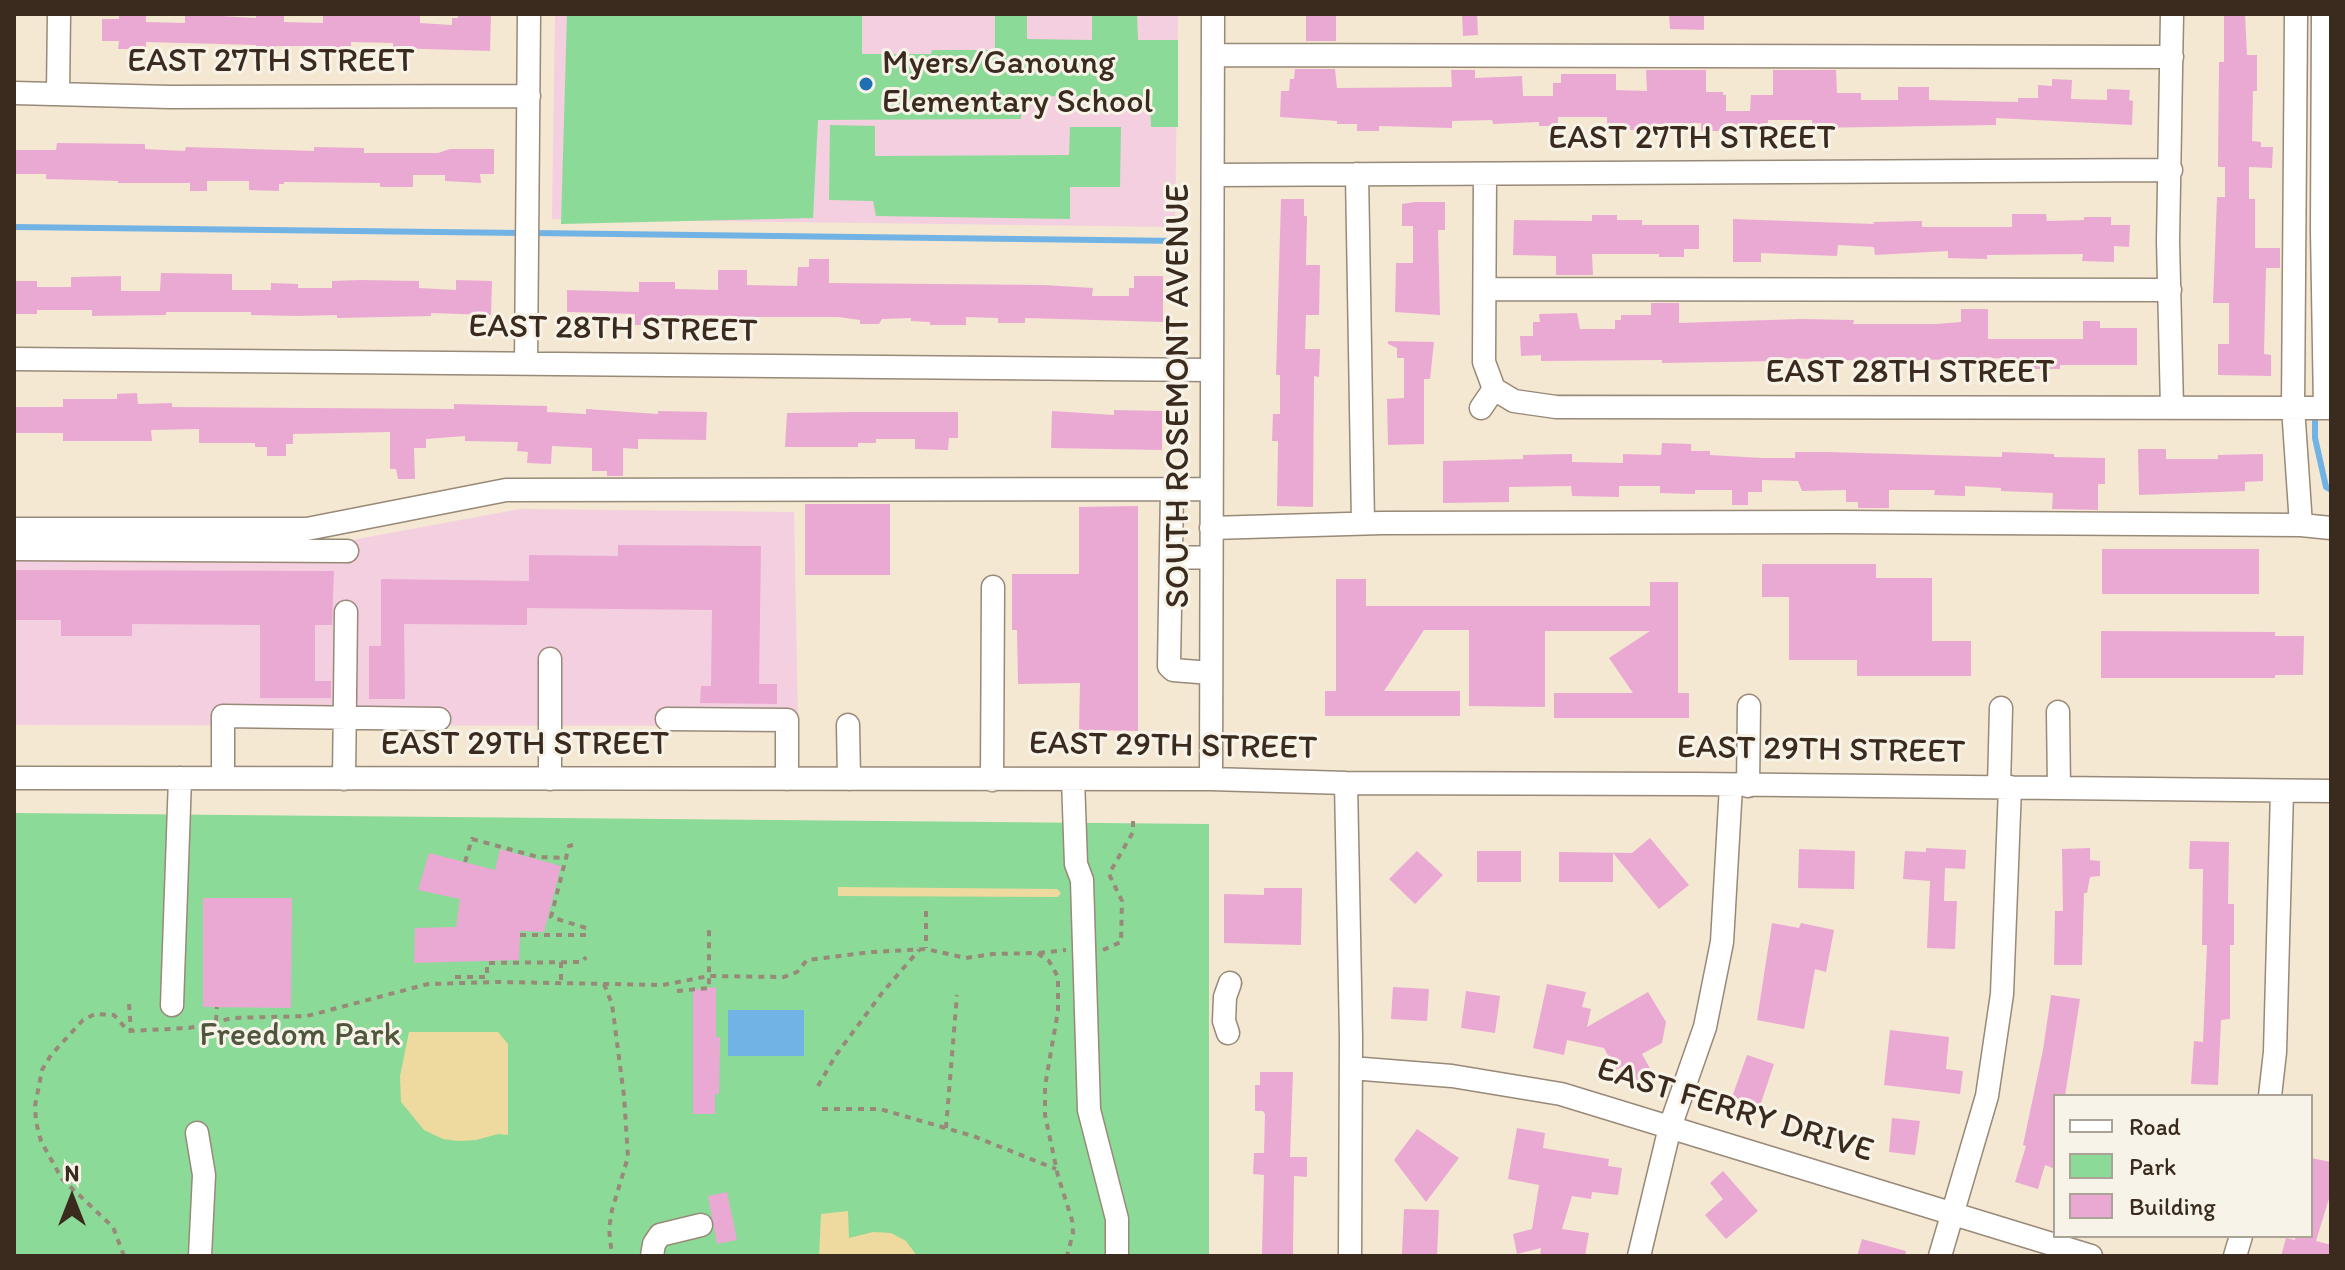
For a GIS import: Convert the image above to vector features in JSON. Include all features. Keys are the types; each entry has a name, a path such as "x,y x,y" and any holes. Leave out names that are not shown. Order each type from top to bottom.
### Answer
{"street":[{"path":"58,94 59,14"},
{"path":"526,363 529,14"},
{"name":"SOUTH ROSEMONT AVENUE","path":"1211,779 1213,14"},
{"path":"2172,14 2168,241 2172,407"},
{"path":"2296,14 2293,407 2301,525"},
{"path":"2323,14 2322,231 2328,408"},
{"path":"1214,55 2172,57"},
{"name":"EAST 27TH STREET","path":"14,93 170,97 529,96"},
{"name":"EAST 27TH STREET","path":"1214,175 2171,170"},
{"path":"1357,174 1363,523"},
{"path":"1485,174 1486,289 2170,290"},
{"name":"EAST 28TH STREET","path":"1486,289 1483,354 1487,399 1556,407 2328,408"},
{"name":"EAST 28TH STREET","path":"14,359 1210,370"},
{"path":"1172,489 1169,666 1173,670 1211,673"},
{"path":"14,529 307,529 506,490 1211,489"},
{"path":"1211,528 1363,523 1838,522 2301,525 2331,528"},
{"path":"14,549 347,551"},
{"path":"1171,558 1211,557"},
{"path":"992,780 993,587"},
{"path":"344,779 346,612"},
{"path":"550,659 550,779"},
{"path":"1639,1256 1670,1127 1705,1027 1722,942 1749,706"},
{"path":"1940,1256 1987,1096 2002,994 2004,787 2001,708"},
{"path":"2058,712 2059,788"},
{"path":"223,778 223,716 439,719"},
{"path":"667,719 787,720 787,779"},
{"path":"848,725 849,779"},
{"name":"EAST 29TH STREET","path":"14,778 1211,779 1346,783 2331,791"},
{"path":"172,1005 180,778"},
{"path":"1073,779 1076,864 1082,880 1089,1110 1117,1219 1117,1256"},
{"path":"1346,783 1351,1068 1350,1256"},
{"path":"2270,1094 2275,1052 2282,791"},
{"path":"1228,1033 1224,1021 1225,997 1230,983"},
{"name":"EAST FERRY DRIVE","path":"1351,1068 1452,1076 1561,1094 2091,1256"},
{"path":"197,1133 204,1175 200,1256"},
{"path":"652,1256 654,1244 660,1235 701,1225"}],"path":[{"path":"465,862 472,839 538,857 566,858"},
{"path":"573,845 569,846 549,919 586,928"},
{"path":"926,911 926,949"},
{"path":"677,991 709,988 709,925"},
{"path":"520,935 586,935"},
{"path":"124,1256 113,1227 62,1179 50,1161 36,1122 35,1106 42,1070 51,1055 83,1020 105,1013 114,1015 131,1031 189,1028 216,1021 307,1016 428,984 663,985 709,976 784,977 797,972 807,960 926,949 966,958 1037,953 1049,961 1058,977 1058,1011 1045,1086 1045,1115 1056,1169 1072,1220 1071,1246 1067,1256"},
{"path":"818,1086 836,1055 882,993 919,950"},
{"path":"455,977 487,977 487,963 582,962 586,957"},
{"path":"561,962 561,983"},
{"path":"604,984 612,1004 628,1138 628,1157 609,1229 612,1256"},
{"path":"946,1128 957,995"},
{"path":"129,1004 131,1031"},
{"path":"216,1021 217,1007"},
{"path":"822,1109 880,1109 973,1136 1056,1169"}],"shaded area":[{"name":"Myers/Ganoung Elementary School","path":"555,14 1178,14 1175,227 552,219"},
{"path":"520,509 794,512 798,720 780,726 14,725 14,541 352,540"}],"green space":[{"name":"Myers/Ganoung Elementary School","path":"567,14 862,14 862,54 931,54 932,50 995,50 995,15 897,14 1027,14 1027,39 1092,40 1092,14 1137,14 1138,40 1178,40 1178,127 1151,127 1150,97 1022,96 1021,119 818,120 813,218 561,224"},
{"path":"830,125 875,126 875,156 1069,155 1070,127 1121,127 1120,187 1070,187 1070,219 876,216 873,201 829,200"},
{"name":"Freedom Park","path":"14,813 1209,824 1209,1256 14,1256"}],"sand":[{"path":"838,887 1057,889 1061,893 1058,897 838,896"},
{"path":"409,1032 498,1032 508,1044 508,1135 458,1141 443,1139 424,1130 401,1102 400,1076"},
{"path":"848,1211 849,1238 873,1232 891,1233 906,1241 917,1256 819,1256 821,1214"}],"water":[{"path":"728,1010 804,1010 804,1056 728,1056"}],"building":[{"path":"119,14 146,14 146,22 185,23 185,14 256,18 256,14 284,14 284,22 323,23 323,14 420,14 420,23 452,25 452,18 458,18 458,14 491,14 490,51 393,48 393,43 351,42 351,50 324,50 324,46 276,46 276,51 256,51 256,45 146,42 146,49 118,49 119,41 102,41 102,19 119,19"},
{"path":"1306,14 1336,14 1336,41 1306,41"},
{"path":"1462,14 1477,14 1478,35 1463,36"},
{"path":"1669,14 1704,14 1704,30 1670,29"},
{"path":"2224,14 2245,14 2247,55 2257,55 2252,141 2261,142 2261,147 2273,147 2272,168 2249,167 2249,199 2255,199 2255,248 2280,248 2280,268 2266,268 2264,354 2271,355 2271,376 2218,375 2218,344 2229,344 2229,303 2213,303 2217,197 2225,197 2225,167 2218,167 2219,62 2224,62"},
{"path":"1295,69 1335,69 1337,88 1452,87 1451,70 1475,70 1475,78 1522,76 1523,96 1553,96 1553,83 1561,83 1561,74 1616,74 1616,90 1647,91 1646,70 1706,70 1706,92 1723,92 1726,95 1726,111 1750,111 1751,95 1773,95 1773,70 1836,70 1837,93 1861,93 1861,100 1898,100 1898,87 1929,87 1929,100 2018,102 2018,98 2038,98 2038,85 2052,86 2052,79 2072,80 2071,99 2107,100 2107,89 2130,90 2132,125 1996,118 1996,125 1812,128 1812,120 1768,120 1768,125 1724,126 1724,131 1701,131 1701,123 1657,124 1656,131 1607,125 1607,117 1558,117 1558,126 1539,126 1539,122 1493,124 1492,120 1452,121 1452,128 1379,126 1379,131 1357,131 1357,124 1280,117 1281,91 1289,91"},
{"path":"57,143 145,144 145,149 185,151 186,147 314,151 314,147 364,148 364,153 494,149 494,174 480,174 481,183 445,181 445,175 413,175 413,187 380,187 380,183 284,182 279,184 279,191 249,190 249,181 207,181 207,191 190,191 190,183 118,183 46,179 46,174 14,174 14,150 56,150"},
{"path":"1281,199 1304,199 1304,216 1307,216 1306,265 1320,265 1319,315 1306,315 1305,349 1320,349 1319,377 1314,376 1313,507 1277,506 1278,441 1272,441 1273,414 1280,414 1280,375 1276,375"},
{"path":"1445,202 1445,230 1438,230 1440,315 1395,312 1396,263 1413,263 1413,226 1402,226 1402,204"},
{"path":"2012,214 2046,214 2047,221 2111,217 2111,225 2130,225 2129,247 2114,246 2114,262 2082,261 2083,254 1987,255 1987,259 1948,258 1948,251 1875,255 1874,247 1838,245 1837,256 1761,253 1761,262 1733,262 1733,219 1874,224 1922,221 1922,227 2012,227"},
{"path":"1592,215 1617,215 1617,220 1642,220 1642,225 1699,225 1699,249 1684,249 1684,257 1592,254 1593,275 1556,275 1556,256 1513,255 1514,220 1592,221"},
{"path":"809,259 829,259 829,283 1044,285 1093,288 1092,296 1129,296 1129,288 1134,288 1134,276 1163,276 1163,322 1025,318 1025,323 998,323 998,318 966,317 966,325 930,325 930,322 911,321 911,318 860,324 860,320 838,317 725,320 725,316 686,315 686,325 635,325 635,314 567,312 567,290 639,292 639,282 675,282 675,289 718,290 718,270 747,270 747,285 797,286 798,267 809,267"},
{"path":"161,273 232,274 232,290 271,290 271,283 298,284 298,288 332,288 332,281 361,280 419,281 419,288 456,290 456,280 492,281 491,315 431,313 431,316 337,318 337,315 166,312 166,315 92,316 92,310 37,310 37,314 14,314 14,281 37,281 37,287 71,287 71,277 121,276 121,291 160,291"},
{"path":"1651,303 1679,303 1679,323 1800,319 1854,320 1853,324 1936,324 1961,322 1961,309 1988,309 1988,339 2083,339 2083,321 2100,321 2100,328 2137,328 2137,365 2060,365 2060,369 2028,369 2028,361 2012,361 2012,358 1873,361 1781,358 1781,361 1662,363 1662,360 1541,361 1541,355 1521,356 1520,336 1533,336 1533,322 1540,322 1539,314 1577,313 1580,329 1615,329 1615,320 1621,320 1621,315 1651,315"},
{"path":"1388,341 1434,342 1430,379 1424,379 1424,444 1388,445 1387,399 1404,398 1404,358 1397,358 1397,348"},
{"path":"137,393 138,404 172,403 172,407 454,409 454,404 547,406 547,412 586,414 586,409 658,414 658,411 707,412 706,440 638,439 638,449 623,448 623,476 607,476 607,471 592,471 592,448 552,446 551,464 527,463 528,452 517,451 518,442 465,441 465,436 426,439 426,448 414,448 415,479 398,479 396,469 390,469 390,432 293,434 293,444 286,444 286,456 267,456 267,447 255,447 255,443 199,443 199,429 151,430 152,441 63,441 63,433 14,433 14,407 63,407 63,399 117,399 117,394"},
{"path":"1114,410 1162,411 1162,450 1051,448 1052,411 1114,415"},
{"path":"958,412 958,438 949,438 948,450 915,449 915,439 876,439 876,443 858,443 858,447 785,447 787,413"},
{"path":"1662,443 1691,444 1691,451 1710,451 1710,455 1762,458 1795,458 1795,452 2002,457 2002,452 2105,458 2105,484 2098,484 2098,510 2052,509 2053,493 1965,486 1965,496 1934,495 1935,490 1889,490 1889,508 1858,508 1858,502 1846,502 1846,490 1802,491 1798,481 1762,480 1762,492 1748,492 1748,505 1732,505 1732,490 1695,490 1695,494 1660,493 1660,486 1619,486 1619,497 1572,496 1571,486 1509,487 1509,502 1443,503 1443,461 1572,454 1572,462 1623,463 1623,454 1661,455"},
{"path":"2138,449 2166,449 2166,459 2218,459 2218,455 2263,454 2263,481 2245,482 2245,491 2139,495"},
{"path":"805,504 890,504 890,575 805,575"},
{"path":"1138,506 1138,731 1079,730 1080,683 1018,684 1017,630 1012,630 1012,574 1079,574 1079,507"},
{"path":"618,545 761,546 759,684 777,684 777,704 700,703 701,686 711,686 712,610 527,608 527,625 404,624 405,699 369,699 369,646 381,646 381,579 529,581 529,555 618,556"},
{"path":"2102,549 2259,549 2259,594 2102,594"},
{"path":"1762,564 1876,564 1876,578 1932,578 1932,641 1971,641 1971,676 1857,676 1857,660 1789,660 1789,597 1762,597"},
{"path":"14,570 334,571 332,625 315,625 315,681 331,681 331,698 260,698 260,625 132,624 132,636 61,636 61,620 14,620"},
{"path":"1336,579 1366,579 1366,606 1650,606 1650,582 1678,582 1678,693 1689,693 1689,718 1554,718 1554,693 1633,693 1609,658 1650,631 1545,631 1545,707 1469,706 1469,630 1424,630 1384,691 1460,691 1460,716 1325,716 1325,691 1336,691"},
{"path":"2101,631 2275,632 2275,636 2304,636 2303,675 2275,675 2275,678 2101,678"},
{"path":"1650,838 1689,885 1659,909 1613,853 1613,882 1559,882 1559,852 1632,853"},
{"path":"2190,841 2229,842 2228,904 2234,904 2234,945 2230,945 2230,1019 2221,1020 2218,1085 2191,1084 2194,1041 2203,1042 2207,945 2202,945 2203,869 2189,869"},
{"path":"1926,848 1966,850 1965,869 1945,868 1944,901 1957,901 1955,949 1927,948 1930,881 1903,879 1905,851 1926,852"},
{"path":"2090,848 2090,860 2100,861 2100,876 2090,877 2087,893 2084,893 2082,965 2054,965 2055,911 2063,911 2062,849"},
{"path":"500,849 561,866 544,932 520,931 519,960 414,963 415,928 456,927 460,899 418,890 429,853 495,870"},
{"path":"1799,849 1855,851 1854,889 1798,888"},
{"path":"1417,851 1443,875 1415,904 1389,879"},
{"path":"1477,851 1521,851 1521,882 1477,882"},
{"path":"1264,888 1302,888 1301,945 1224,943 1224,894 1264,895"},
{"path":"203,898 292,898 291,1008 203,1007"},
{"path":"1772,923 1799,928 1801,923 1834,930 1826,972 1815,969 1804,1029 1757,1020"},
{"path":"1547,984 1586,992 1582,1007 1591,1009 1587,1027 1648,992 1666,1022 1662,1043 1642,1054 1652,1072 1634,1081 1625,1065 1616,1070 1604,1048 1567,1040 1564,1055 1533,1048"},
{"path":"716,987 716,1037 720,1037 719,1094 715,1094 715,1114 693,1114 693,990"},
{"path":"1393,987 1429,989 1427,1021 1391,1019"},
{"path":"1466,991 1500,996 1495,1033 1461,1028"},
{"path":"2051,995 2080,999 2065,1094 2053,1094 2053,1168 2045,1165 2038,1189 2015,1182 2026,1146 2023,1145"},
{"path":"1890,1030 1949,1037 1946,1069 1963,1071 1960,1094 1884,1085"},
{"path":"1747,1055 1774,1064 1759,1109 1731,1100"},
{"path":"1260,1072 1293,1072 1290,1157 1307,1157 1307,1177 1294,1176 1293,1254 1262,1254 1264,1175 1253,1174 1254,1153 1264,1153 1265,1114 1255,1111 1255,1085 1260,1085"},
{"path":"1892,1118 1920,1121 1915,1155 1889,1152"},
{"path":"1517,1128 1545,1133 1543,1148 1609,1159 1608,1166 1622,1168 1618,1195 1592,1192 1591,1199 1572,1196 1562,1229 1589,1233 1585,1256 1540,1256 1541,1248 1517,1254 1513,1234 1532,1229 1539,1185 1508,1179"},
{"path":"1417,1129 1459,1158 1426,1202 1394,1160"},
{"path":"2313,1158 2331,1162 2331,1192 2316,1241 2331,1245 2331,1256 2281,1256 2286,1238 2313,1238"},
{"path":"1723,1171 1758,1211 1726,1239 1705,1215 1723,1199 1710,1183"},
{"path":"727,1192 737,1240 717,1244 708,1196"},
{"path":"1404,1209 1439,1210 1437,1256 1402,1254"},
{"path":"1862,1239 1906,1251 1905,1256 1857,1256"}],"waterway":[{"path":"14,227 522,233"},
{"path":"533,233 1181,241"},
{"path":"2315,413 2315,438 2326,487 2331,490"}],"place":[{"name":"Myers/Ganoung Elementary School","path":"866,84"}]}
